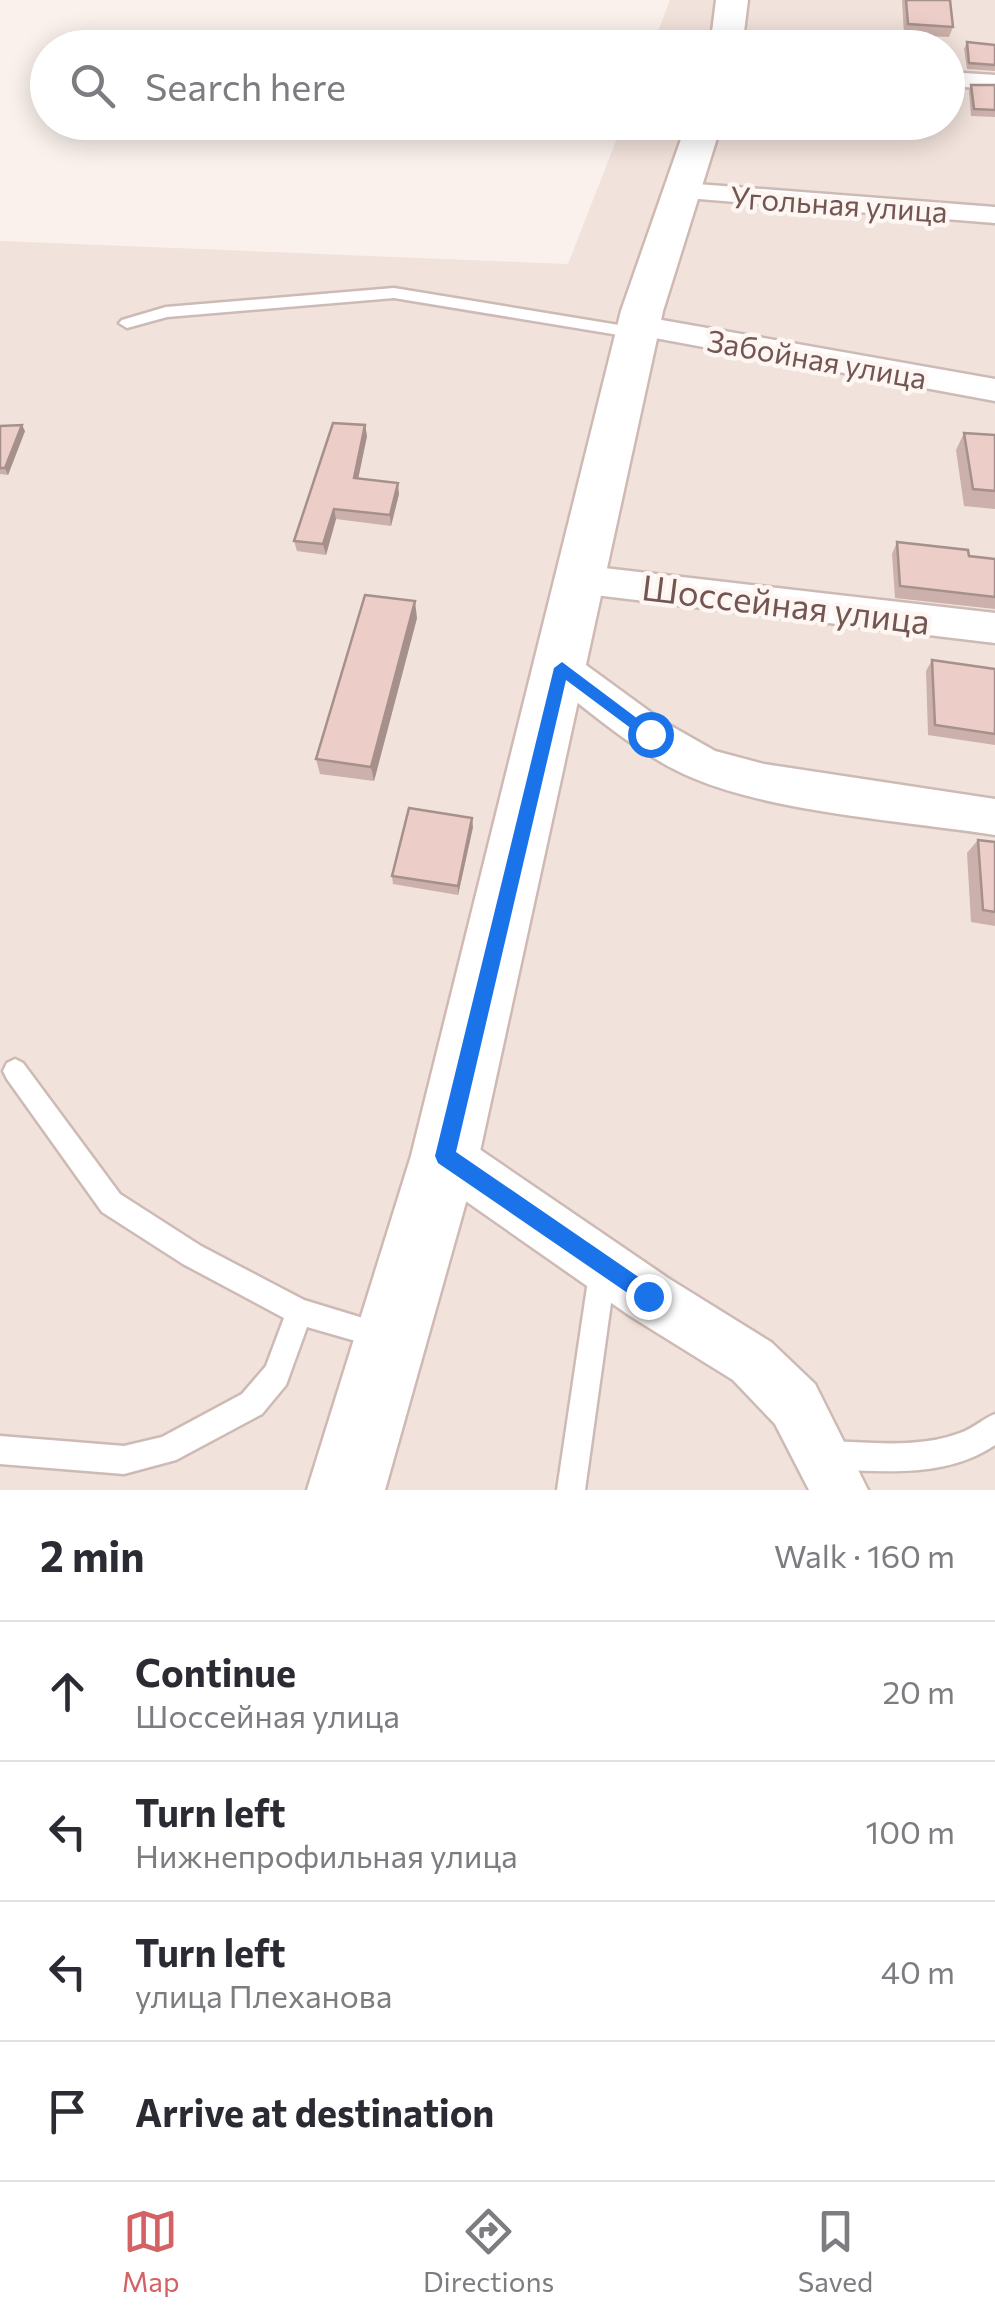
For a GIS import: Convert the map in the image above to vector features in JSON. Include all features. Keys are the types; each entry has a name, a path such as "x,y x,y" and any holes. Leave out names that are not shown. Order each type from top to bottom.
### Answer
{"street":[{"path":"728,30 732,0"},
{"path":"965,80 995,82"},
{"path":"346,1490 445,1156 562,668 578,579 638,329 700,140"},
{"name":"Угольная улица","path":"684,192 995,215"},
{"name":"Забойная улица","path":"638,329 995,390"},
{"name":"Шоссейная улица","path":"578,579 995,628"},
{"path":"562,668 650,734 705,765 764,782 995,817"},
{"path":"445,1156 752,1361 794,1404 831,1472"}],"lane":[{"path":"127,323 166,312 394,293 638,329"},
{"path":"14,1071 111,1203 192,1254 300,1312 391,1338"},
{"path":"571,1490 603,1265"},
{"path":"0,1450 124,1460 166,1450 252,1404 276,1375 300,1312"},
{"path":"831,1472 927,1457 983,1438 995,1428"}],"shaded area":[{"path":"670,0 995,0 995,1490 0,1490 0,241 568,264 616,140 965,140 965,30 659,30"}],"building":[{"path":"906,0 950,0 953,27 908,24"},
{"path":"967,42 995,45 995,65 969,63"},
{"path":"971,85 995,85 995,110 974,109"},
{"path":"333,423 365,425 354,478 398,483 390,515 334,509 323,544 294,541"},
{"path":"22,425 5,468 0,468 0,426"},
{"path":"964,433 995,435 995,491 973,489"},
{"path":"897,542 968,550 969,556 995,559 995,597 900,586"},
{"path":"365,595 415,601 371,767 316,759"},
{"path":"932,660 995,669 995,734 935,725"},
{"path":"409,808 472,818 458,886 392,876"},
{"path":"978,840 995,842 995,912 983,910"}],"route":[{"path":"648,1296 445,1156 562,668 650,734"}]}
